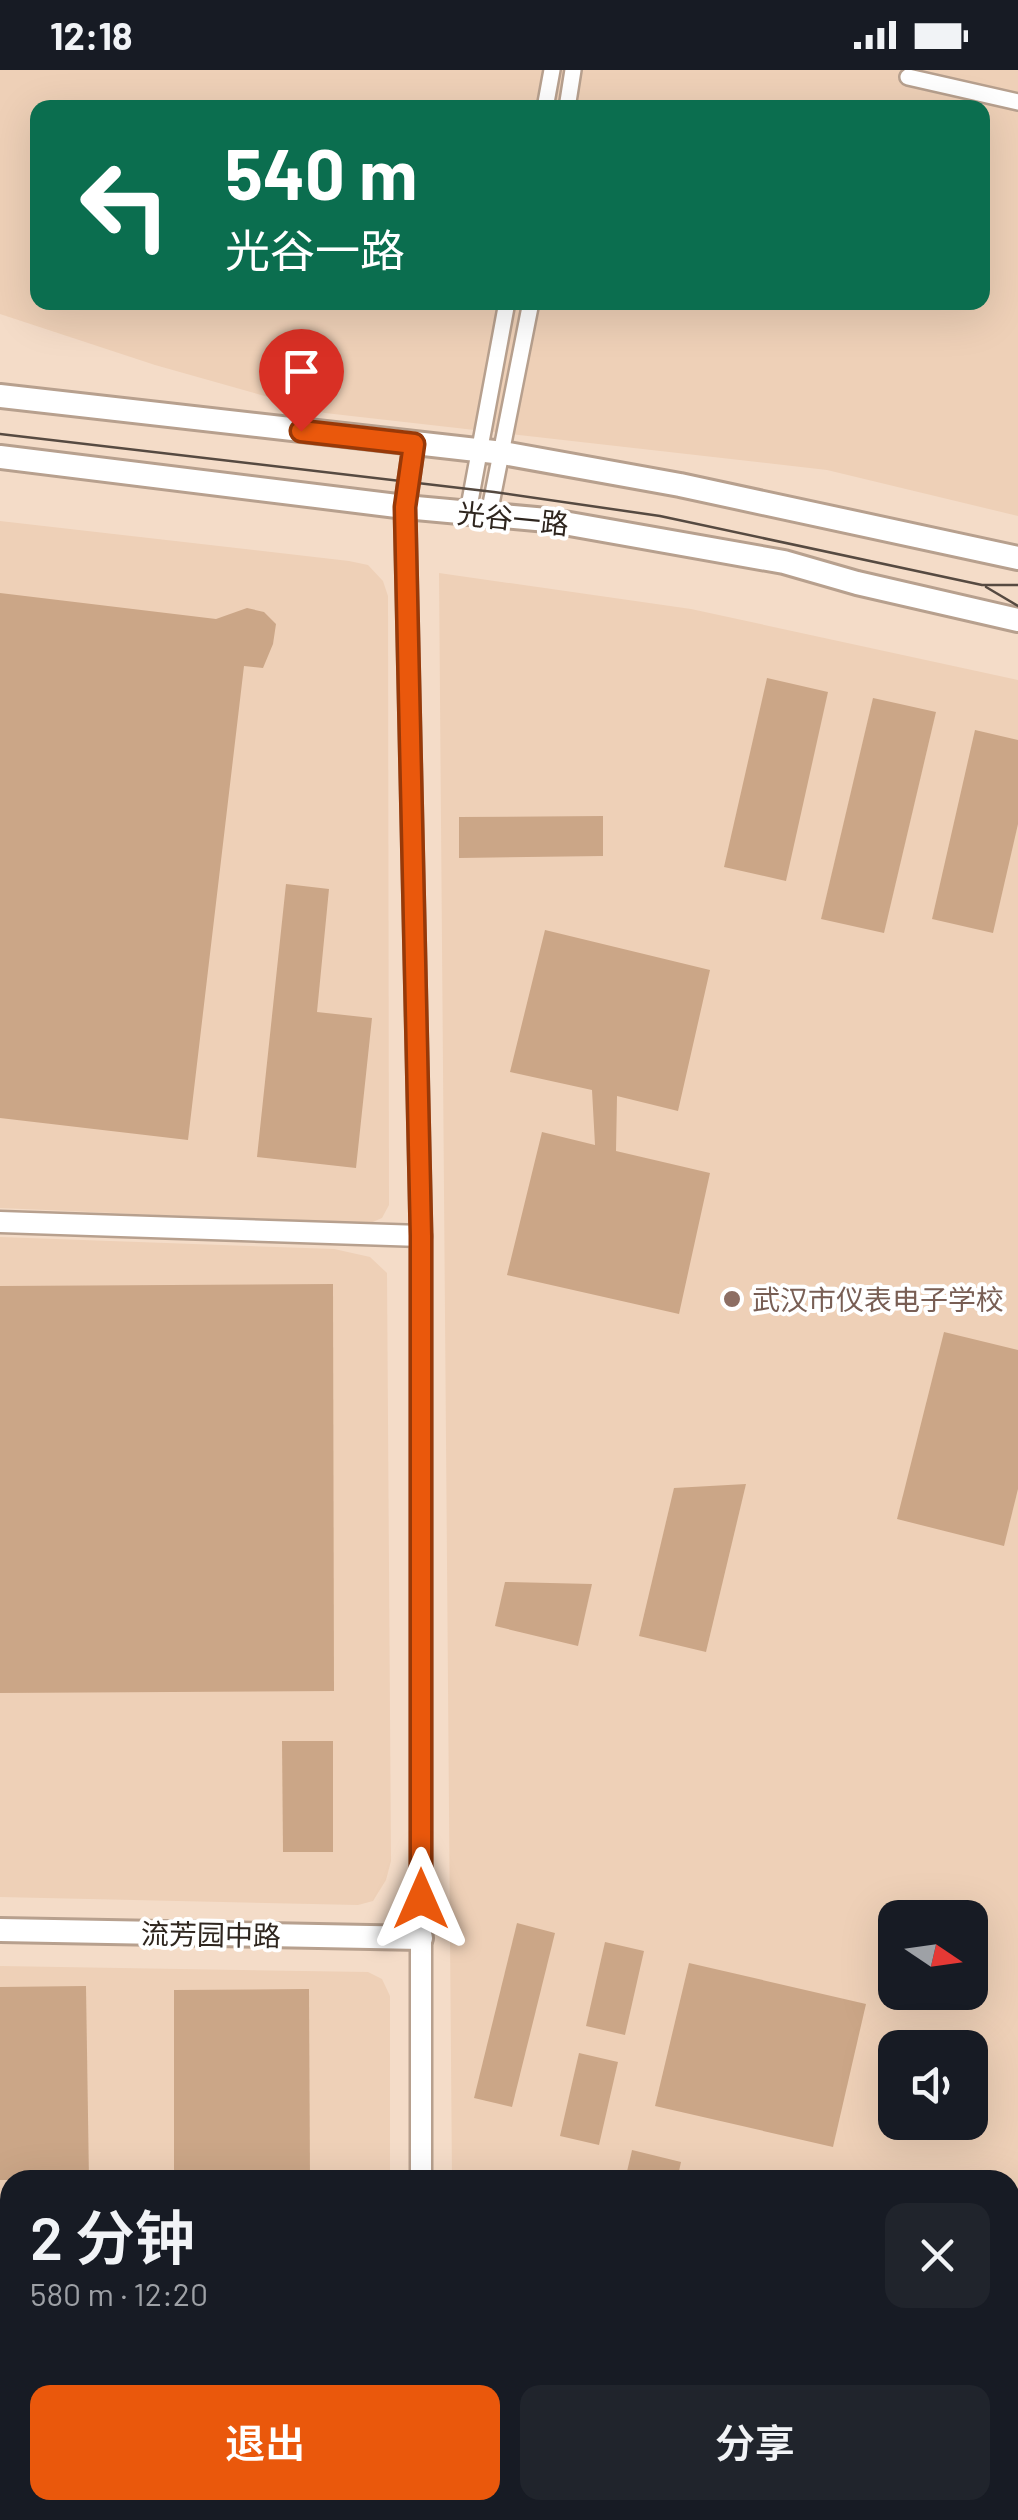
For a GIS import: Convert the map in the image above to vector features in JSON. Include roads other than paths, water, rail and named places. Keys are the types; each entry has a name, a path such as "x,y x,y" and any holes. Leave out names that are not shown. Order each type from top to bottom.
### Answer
{"main road":[{"name":"光谷一路","path":"0,396 503,453 680,485 1018,558"},
{"name":"光谷一路","path":"0,457 405,507 547,520 784,562 856,583 1018,620"},
{"name":"流芳园中路","path":"0,1930 422,1938"}],"street":[{"path":"546,100 552,70"},
{"path":"568,100 574,70"},
{"path":"910,72 1018,102"},
{"path":"478,514 478,450 505,310"},
{"path":"478,514 503,453 529,310"},
{"path":"414,444 405,507 421,1236 420,2170"},
{"path":"0,1222 421,1236"}],"tram line":[{"path":"0,434 494,492 660,516 982,585 1018,585"},
{"path":"986,587 1018,606"}],"place":[{"name":"武汉市仪表电子学校","path":"732,1299"}]}
